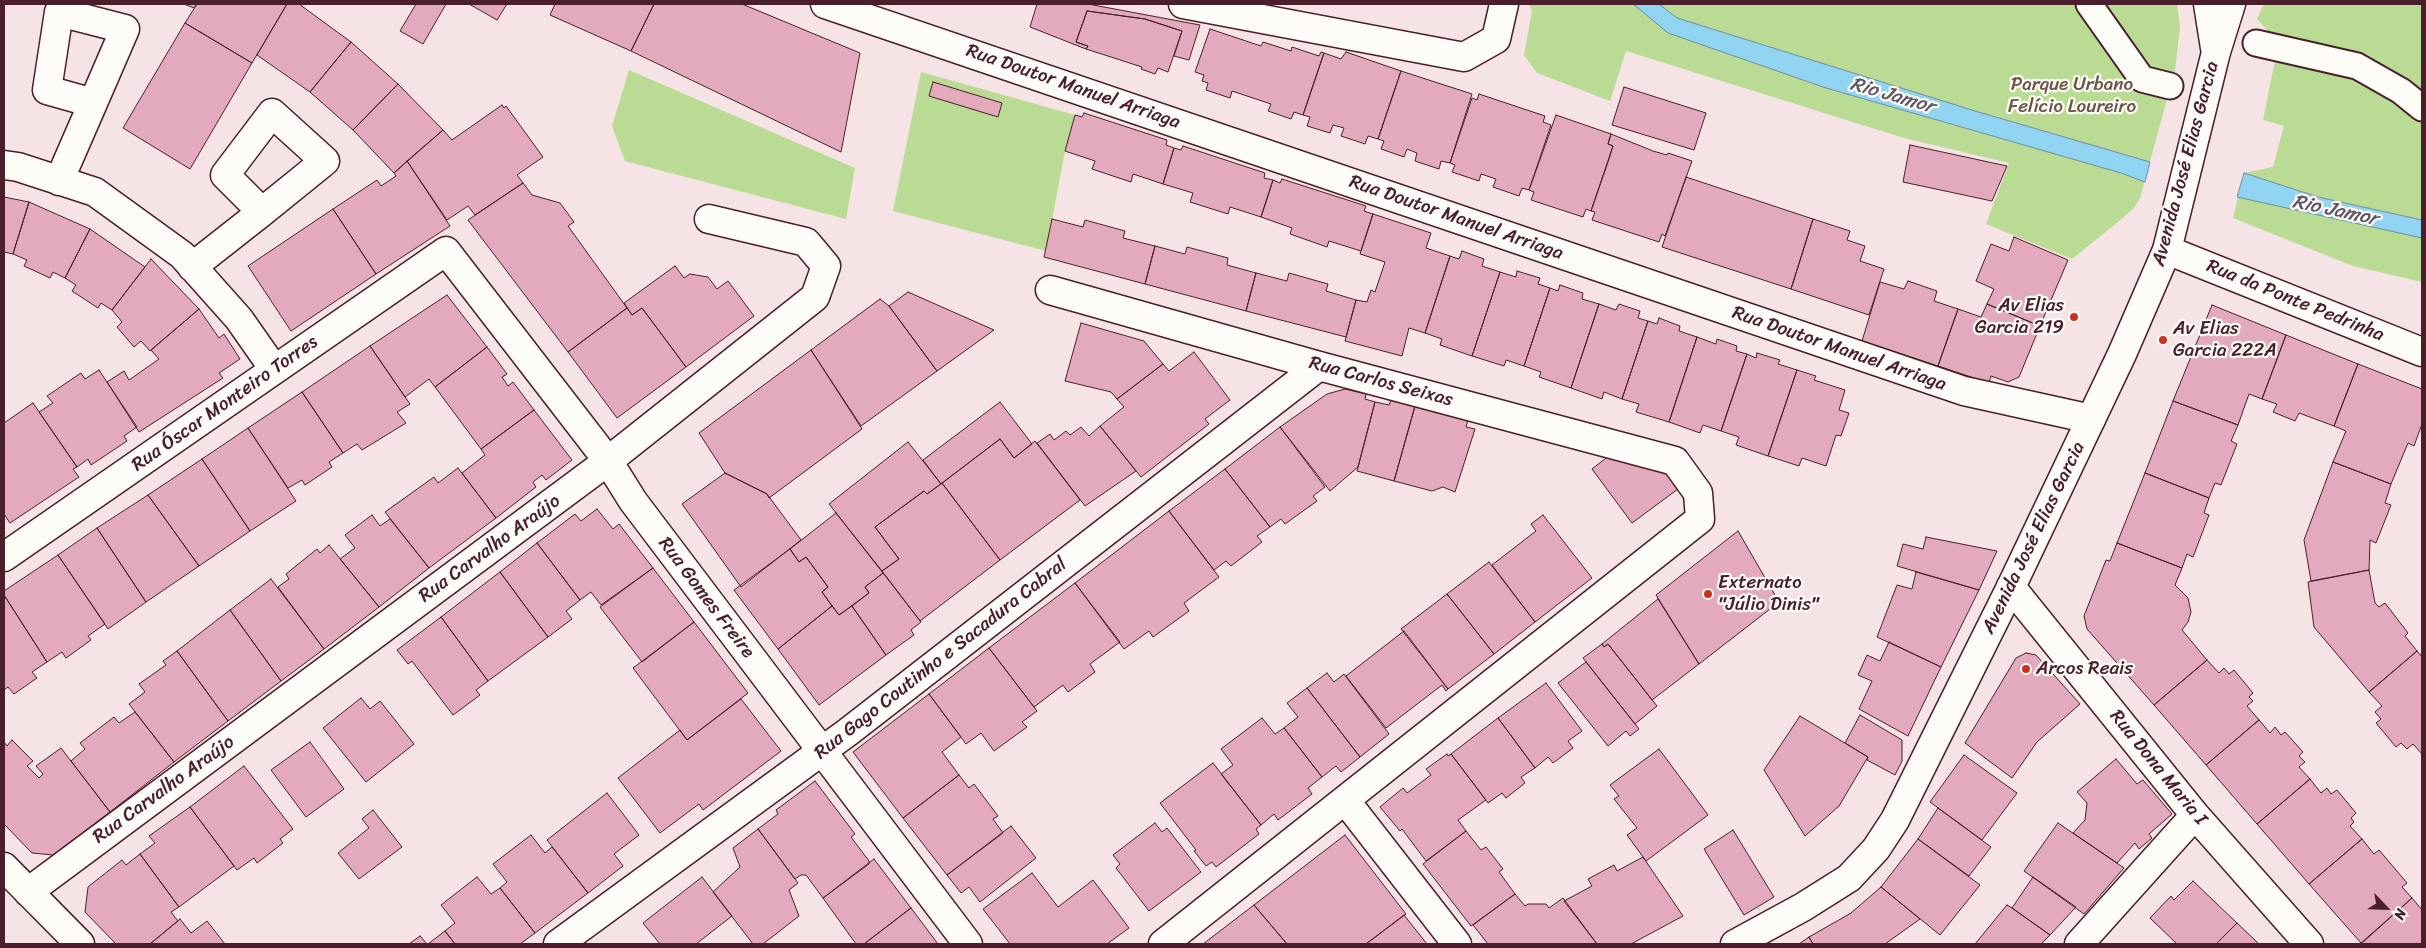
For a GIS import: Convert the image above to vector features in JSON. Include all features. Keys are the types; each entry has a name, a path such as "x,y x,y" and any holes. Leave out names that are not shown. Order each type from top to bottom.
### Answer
{"street":[{"name":"Rua Doutor Manuel Arriaga","path":"825,4 1964,391 2091,419"},
{"path":"1183,4 1464,58 1496,39 1504,4"},
{"path":"2089,4 2142,79 2170,86"},
{"name":"Avenida José Elias Garcia","path":"2208,4 2216,52"},
{"name":"Avenida José Elias Garcia","path":"1735,944 1803,907 1849,878 1876,849 1895,820 2011,587 2091,419 2167,250 2195,144 2216,52 2232,4"},
{"path":"2256,43 2357,66 2401,91 2422,108"},
{"path":"59,180 93,103"},
{"path":"4,165 18,167 95,192 182,255 239,319 274,369"},
{"path":"192,267 262,212"},
{"name":"Rua Carvalho Araújo","path":"28,892 608,462 815,297 826,266 806,242 710,220"},
{"name":"Rua da Ponte Pedrinha","path":"2167,250 2422,352"},
{"name":"Rua Gomes Freire","path":"446,251 608,462 633,501 968,944"},
{"name":"Rua Óscar Monteiro Torres","path":"4,557 446,251"},
{"name":"Rua Carlos Seixas","path":"1050,290 1319,366 1675,461 1698,492 1700,519 1345,800"},
{"name":"Rua Gago Coutinho e Sacadura Cabral","path":"558,944 822,751 1319,366"},
{"name":"Rua Dona Maria I","path":"2011,587 2195,815 2309,944"},
{"path":"1163,944 1345,800 1457,944"},
{"path":"2079,944 2195,815"},
{"path":"4,867 80,944"}],"green space":[{"name":"Parque Urbano Felício Loureiro","path":"1529,4 2177,4 2180,27 2175,70 2140,198 2134,208 2124,217 2072,259 1986,224 2009,163 1904,138 1626,51 1610,101 1537,73 1524,55 1532,11"},
{"path":"2264,4 2422,4 2422,282 2353,266 2233,218 2244,173 2273,167 2284,126 2263,120 2280,36 2271,34 2257,19"},
{"path":"629,70 855,168 846,219 625,161 612,126"},
{"path":"921,72 1075,115 1065,151 1046,251 893,211"}],"water":[{"name":"Rio Jamor","path":"1633,4 1659,4 1677,18 1975,111 2150,162 2145,182 2121,173 1826,88 1668,33"},
{"name":"Rio Jamor","path":"2244,173 2318,197 2422,220 2422,238 2237,197"}],"building":[{"path":"184,4 197,4 194,8"},
{"path":"197,4 287,4 252,63 185,23"},
{"path":"287,4 299,4 351,42 310,92 257,55"},
{"path":"416,4 446,4 423,44 400,31"},
{"path":"469,4 507,4 497,20"},
{"path":"555,4 654,4 631,51 550,15"},
{"path":"654,4 742,4 860,53 841,152 631,51"},
{"path":"1037,4 1088,4 1200,25 1189,60 1174,56 1182,31 1145,19 1087,11 1076,42 1088,46 1086,49 1030,27"},
{"path":"1087,11 1145,19 1182,31 1168,72 1158,68 1155,74 1141,69 1142,67 1086,49 1088,46 1076,42"},
{"path":"185,23 252,63 190,169 123,128"},
{"path":"1210,29 1261,46 1263,42 1291,51 1292,47 1319,56 1321,52 1324,53 1303,115 1294,112 1291,119 1268,111 1271,104 1232,91 1230,98 1206,90 1208,83 1202,81 1204,75 1195,72"},
{"path":"351,42 398,84 353,130 310,92"},
{"path":"1346,52 1401,71 1378,139 1368,136 1365,144 1341,136 1344,128 1333,125 1330,133 1307,126 1310,117 1303,115 1324,53 1341,59"},
{"path":"1401,71 1472,94 1450,163 1441,161 1439,169 1415,161 1417,153 1407,149 1404,157 1381,149 1384,141 1378,139"},
{"path":"933,82 1002,103 998,117 929,96"},
{"path":"398,84 443,130 394,173 353,130"},
{"path":"1624,87 1706,113 1694,150 1612,125"},
{"path":"1479,94 1545,116 1543,122 1551,125 1529,190 1522,188 1519,196 1493,187 1496,179 1481,174 1479,181 1452,172 1455,165 1450,163 1472,98 1477,100"},
{"path":"502,105 504,108 506,106 543,157 517,175 523,183 475,215 468,206 447,220 407,161 443,130 452,140"},
{"path":"1084,113 1167,140 1166,145 1174,148 1163,184 1133,174 1131,182 1092,169 1095,161 1065,151 1075,115 1082,117"},
{"path":"1556,115 1611,134 1608,144 1613,146 1608,162 1591,211 1586,209 1583,217 1531,200 1534,192 1529,190"},
{"path":"1611,134 1653,151 1667,155 1668,153 1692,161 1665,236 1662,234 1659,242 1592,220 1595,212 1591,211 1613,146 1608,144"},
{"path":"1910,145 2007,166 1992,201 1903,182"},
{"path":"1183,146 1265,173 1264,178 1273,180 1261,217 1230,207 1228,214 1190,202 1193,193 1163,184 1174,148 1181,150"},
{"path":"407,161 450,226 376,274 333,209 377,180 381,186 396,176 394,173"},
{"path":"1686,177 1813,219 1791,289 1662,247"},
{"path":"1282,179 1366,206 1364,211 1373,214 1361,251 1329,241 1327,247 1290,234 1292,228 1261,217 1273,180 1280,183"},
{"path":"523,183 532,195 560,203 574,222 568,226 627,308 568,352 468,220"},
{"path":"4,197 29,202 13,254 4,252"},
{"path":"29,202 90,229 65,278 53,272 50,278 24,266 27,260 13,254"},
{"path":"333,209 376,274 291,331 248,266"},
{"path":"1373,214 1431,233 1426,248 1450,256 1425,333 1409,328 1402,356 1345,341 1356,300 1367,302 1371,290 1375,292 1385,262 1360,254"},
{"path":"1052,219 1083,227 1085,220 1125,231 1123,238 1155,246 1145,284 1044,257"},
{"path":"1813,219 1850,231 1847,240 1865,246 1860,261 1884,269 1869,315 1791,289"},
{"path":"90,229 145,267 112,310 101,303 98,308 72,291 76,285 65,278"},
{"path":"2014,237 2068,260 2040,326 1987,304 1994,289 1976,281 1991,244 2009,251"},
{"path":"1155,246 1185,254 1187,247 1228,258 1227,265 1256,273 1246,311 1145,284"},
{"path":"1462,251 1484,259 1482,266 1500,272 1472,356 1440,345 1442,339 1425,333 1450,256 1459,259"},
{"path":"151,259 199,309 150,351 141,341 134,347 117,327 122,322 112,310"},
{"path":"675,266 684,278 690,274 708,277 717,289 728,281 754,316 686,367 642,308 632,315 624,303"},
{"path":"1517,271 1540,278 1538,284 1550,288 1524,366 1506,360 1504,366 1472,356 1500,272 1516,277"},
{"path":"1256,273 1287,281 1289,273 1328,284 1326,291 1356,300 1346,337 1246,311"},
{"path":"1908,281 1937,291 1934,301 1958,309 1938,366 1862,341 1880,282 1904,289"},
{"path":"1560,285 1583,293 1582,299 1599,304 1571,388 1539,377 1541,372 1524,366 1550,288 1558,291"},
{"path":"908,292 994,330 937,371 889,306"},
{"path":"447,295 487,347 435,387 429,379 405,397 370,346"},
{"path":"880,299 889,306 937,371 861,426 811,350"},
{"path":"1599,304 1616,310 1619,304 1640,311 1638,318 1648,321 1622,399 1604,392 1602,399 1571,388"},
{"path":"1987,304 2040,326 2019,377 2008,382 1991,376 1989,383 1938,366 1958,309 1981,317"},
{"path":"2212,305 2286,335 2262,399 2249,394 2238,425 2173,401"},
{"path":"627,308 632,315 642,308 686,367 617,418 568,352"},
{"path":"199,309 219,338 224,334 240,359 219,373 223,378 139,432 107,382 124,371 129,380 159,359 151,350"},
{"path":"1659,318 1680,326 1679,331 1697,337 1669,422 1636,412 1639,404 1622,399 1648,321 1657,324"},
{"path":"1081,323 1144,341 1163,364 1117,399 1111,392 1065,381"},
{"path":"2286,335 2358,364 2334,426 2299,413 2295,421 2273,412 2277,404 2262,399"},
{"path":"1697,337 1716,344 1717,339 1737,346 1736,351 1747,354 1721,431 1703,425 1700,433 1669,422"},
{"path":"370,346 410,404 397,412 406,423 362,450 357,444 343,453 302,392"},
{"path":"487,347 507,374 502,377 508,386 513,382 534,410 481,449 435,387"},
{"path":"811,350 862,429 769,498 767,494 725,473 699,433"},
{"path":"1194,352 1230,400 1205,419 1209,424 1141,477 1100,426 1124,407 1117,399 1163,364 1169,371"},
{"path":"1757,353 1780,360 1778,364 1797,370 1768,456 1736,445 1739,437 1721,431 1747,354 1756,358"},
{"path":"2358,364 2422,389 2422,424 2414,446 2408,443 2391,484 2333,462 2346,431 2334,426"},
{"path":"99,370 137,427 124,436 127,441 91,465 88,459 77,467 39,412 53,403 47,396 81,373 85,379"},
{"path":"1797,370 1816,376 1814,380 1845,390 1839,410 1849,413 1841,436 1836,435 1826,466 1802,458 1799,466 1768,456"},
{"path":"1345,389 1366,394 1365,399 1375,402 1358,467 1330,491 1280,427 1327,394"},
{"path":"302,392 343,453 329,462 332,467 305,485 302,480 288,488 248,428"},
{"path":"1391,400 1415,406 1394,481 1357,471 1375,402 1389,405"},
{"path":"2173,401 2238,425 2231,441 2237,444 2221,485 2215,483 2209,498 2145,473"},
{"path":"1000,402 1032,444 1014,458 1000,439 941,484 923,460"},
{"path":"33,403 77,467 73,469 79,477 10,523 4,514 4,423"},
{"path":"1415,406 1468,420 1466,427 1475,429 1455,492 1443,487 1432,491 1394,481"},
{"path":"534,410 572,460 546,480 542,475 533,482 536,487 496,518 462,473 485,455 481,449"},
{"path":"1100,426 1136,471 1085,506 1037,443 1050,434 1054,440 1066,431 1070,435 1081,427 1089,436"},
{"path":"1280,427 1325,487 1313,496 1317,501 1285,524 1281,519 1270,527 1225,469"},
{"path":"248,428 296,501 250,531 202,459"},
{"path":"1000,439 1014,458 1035,441 1080,500 1000,560 942,483"},
{"path":"908,442 941,484 927,494 924,491 875,527 899,559 882,571 829,504"},
{"path":"1610,455 1664,470 1678,489 1632,523 1592,469"},
{"path":"202,459 250,531 199,566 148,495"},
{"path":"2333,462 2391,484 2385,503 2391,505 2376,543 2370,540 2369,570 2311,581 2304,540"},
{"path":"458,468 496,518 429,568 385,512 434,477 438,483"},
{"path":"1225,469 1270,527 1257,536 1262,542 1231,566 1226,561 1214,570 1169,511"},
{"path":"725,473 767,494 801,540 741,587 682,504"},
{"path":"2145,473 2209,498 2204,513 2209,515 2193,557 2187,554 2182,568 2117,543"},
{"path":"942,483 1000,560 920,621 882,571 899,559 875,527 924,491 927,494"},
{"path":"148,495 199,566 146,602 97,528"},
{"path":"597,509 613,529 619,524 653,568 601,605 591,592 580,600 537,543 575,514 581,521"},
{"path":"1169,511 1219,577 1184,603 1189,611 1153,637 1149,631 1124,649 1075,583"},
{"path":"836,513 883,573 865,587 869,593 839,615 822,592 828,587 806,557 799,562 790,549"},
{"path":"372,515 380,526 390,519 429,568 379,607 340,559 355,548 345,535"},
{"path":"1543,515 1592,578 1535,622 1492,565 1536,531 1531,524"},
{"path":"97,528 146,602 108,629 58,555"},
{"path":"1738,531 1779,602 1699,664 1656,595"},
{"path":"1926,537 1997,551 1979,590 1897,566 1903,544 1923,549"},
{"path":"537,543 580,600 566,611 572,619 548,637 500,572"},
{"path":"2117,543 2182,568 2175,585 2188,598 2191,612 2188,622 2182,630 2207,660 2154,705 2087,629 2084,616 2106,560 2110,561"},
{"path":"329,545 379,607 324,649 278,587 289,579 286,574 317,549 320,553"},
{"path":"790,549 799,562 806,557 828,587 822,592 832,606 778,649 734,590"},
{"path":"58,555 105,624 88,636 91,640 66,658 62,652 47,662 4,595 4,591"},
{"path":"1489,562 1535,622 1494,654 1447,594"},
{"path":"653,568 694,622 642,662 600,607"},
{"path":"2369,570 2375,603 2379,607 2385,603 2408,633 2405,636 2417,651 2369,692 2314,627 2308,582"},
{"path":"500,572 548,637 488,681 441,617"},
{"path":"1916,572 1979,590 1941,667 1877,637 1897,585 1912,589"},
{"path":"883,573 921,622 911,630 914,635 886,655 852,606 869,593 865,587"},
{"path":"271,579 324,649 281,681 230,610"},
{"path":"1075,583 1120,642 1090,664 1095,672 1068,692 1063,685 1034,707 989,648"},
{"path":"1447,594 1494,654 1448,689 1401,629"},
{"path":"4,595 47,662 32,672 37,678 14,694 8,687 4,690"},
{"path":"1658,599 1699,664 1652,700 1608,644 1604,647 1602,644"},
{"path":"832,606 839,615 852,606 886,655 819,705 778,649"},
{"path":"230,610 281,681 228,721 177,651"},
{"path":"441,617 488,681 476,690 480,695 453,715 412,661 408,664 397,650"},
{"path":"694,622 748,693 687,740 633,668"},
{"path":"1404,631 1448,689 1446,691 1442,685 1386,728 1346,676"},
{"path":"1889,642 1941,667 1908,736 1859,709 1872,681 1858,675 1867,655 1880,661"},
{"path":"1602,644 1604,647 1608,644 1657,706 1635,724 1583,658"},
{"path":"989,648 1037,711 1022,722 1027,727 994,751 981,733 966,744 929,694"},
{"path":"177,651 228,721 174,762 129,704 145,692 139,684 166,665 163,661"},
{"path":"2417,651 2422,657 2422,754 2413,744 2407,749 2401,743 2396,747 2376,723 2381,719 2375,712 2382,706 2369,692"},
{"path":"2026,653 2036,655 2080,704 2037,742 2012,778 1965,743 2016,658"},
{"path":"2207,660 2219,673 2224,668 2229,674 2234,670 2253,693 2249,697 2253,701 2247,706 2259,720 2206,765 2154,705"},
{"path":"1586,662 1639,729 1630,736 1626,731 1608,746 1558,683"},
{"path":"1327,673 1334,682 1344,674 1389,734 1360,757 1307,688"},
{"path":"1546,683 1582,731 1568,741 1573,748 1553,763 1548,757 1535,768 1498,718"},
{"path":"1307,688 1360,757 1341,772 1336,766 1322,777 1284,728 1298,717 1287,703"},
{"path":"929,694 961,737 942,752 959,775 903,818 853,752"},
{"path":"361,698 370,709 380,701 414,744 366,782 323,728"},
{"path":"741,699 781,751 703,810 699,804 660,833 618,778 680,730 687,740"},
{"path":"135,712 174,762 110,812 71,761 85,749 80,743 114,717 119,723"},
{"path":"1860,715 1902,740 1902,761 1895,775 1867,760 1868,757 1845,743"},
{"path":"1800,716 1868,757 1839,806 1805,836 1764,770"},
{"path":"1262,718 1275,734 1284,728 1322,777 1308,788 1312,794 1278,820 1274,814 1261,825 1221,774 1233,765 1221,749"},
{"path":"1498,718 1535,768 1521,777 1525,783 1506,798 1502,793 1488,803 1451,754"},
{"path":"2259,720 2270,733 2275,727 2281,735 2285,732 2303,752 2299,756 2305,762 2299,767 2310,779 2257,824 2206,765"},
{"path":"12,740 33,761 27,766 39,778 43,774 36,766 61,748 110,812 53,855 32,853 4,824 4,742 7,746"},
{"path":"310,742 344,789 306,817 271,770"},
{"path":"1659,749 1708,815 1646,861 1627,835 1637,828 1614,799 1619,796 1610,785"},
{"path":"1447,754 1448,756 1451,754 1486,800 1458,820 1466,831 1426,861 1402,829 1400,831 1380,807 1403,788 1407,793 1431,775 1426,769"},
{"path":"1964,755 2017,793 1982,840 1930,802"},
{"path":"2116,759 2137,784 2143,780 2172,814 2149,834 2152,838 2139,849 2135,843 2117,863 2073,833 2085,820 2087,803 2077,792"},
{"path":"1213,763 1261,825 1256,829 1259,834 1216,867 1212,862 1206,866 1160,803"},
{"path":"244,766 293,829 280,839 283,843 257,863 254,858 237,870 190,807"},
{"path":"959,775 969,788 974,784 998,816 993,819 1003,833 947,875 903,818"},
{"path":"2310,779 2321,793 2327,788 2331,794 2337,790 2356,813 2351,818 2354,822 2350,826 2362,839 2309,884 2257,824"},
{"path":"815,781 855,834 851,837 869,861 869,864 823,898 806,875 801,875 795,879 758,829 778,814 776,810"},
{"path":"607,793 639,835 614,854 623,866 588,893 547,840"},
{"path":"190,807 234,866 179,907 140,854 155,843 149,836"},
{"path":"1938,808 1991,847 1969,876 1918,839"},
{"path":"373,810 402,847 359,879 338,853 369,828 362,819"},
{"path":"1155,823 1162,832 1167,828 1201,872 1149,911 1116,868 1120,864 1113,855"},
{"path":"2058,823 2124,868 2084,914 2024,871"},
{"path":"1011,826 1036,858 980,902 969,887 961,893 947,875"},
{"path":"758,829 798,883 789,890 799,916 763,944 753,944 713,892 740,867 733,848"},
{"path":"1733,830 1774,897 1744,915 1704,849"},
{"path":"1466,831 1481,850 1486,847 1503,869 1499,872 1515,894 1471,926 1423,864"},
{"path":"531,835 545,853 552,847 588,893 535,933 500,888 507,882 493,864"},
{"path":"1345,835 1406,914 1366,944 1287,944 1254,905"},
{"path":"1918,839 1980,885 1940,935 1881,887"},
{"path":"2362,839 2374,854 2379,850 2407,883 2402,887 2412,898 2361,943 2309,884"},
{"path":"140,854 179,907 171,912 178,921 150,944 116,944 85,912 88,887 122,860 126,865"},
{"path":"1643,857 1683,916 1631,944 1597,944 1564,901 1592,886 1588,879 1614,865 1617,871"},
{"path":"874,859 911,908 864,944 856,944 823,898"},
{"path":"1032,873 1058,907 1093,880 1129,928 1107,944 1010,944 983,909"},
{"path":"477,877 491,894 500,888 535,933 520,944 455,944 445,931 455,923 441,905"},
{"path":"702,877 732,916 696,944 660,944 643,923"},
{"path":"2033,877 2076,907 2050,935 2012,908"},
{"path":"2193,881 2237,923 2216,944 2177,944 2150,918 2171,896 2174,900"},
{"path":"1881,887 1920,919 1885,944 1813,944 1809,937 1851,913"},
{"path":"1515,894 1525,906 1528,904 1546,904 1549,908 1563,898 1597,944 1488,944 1473,925"},
{"path":"2412,898 2422,910 2422,944 2361,944"},
{"path":"1254,905 1287,944 1203,944"},
{"path":"2007,905 2050,935 2041,944 1975,944"},
{"path":"911,908 938,944 864,944"},
{"path":"1404,915 1427,944 1366,944"},
{"path":"180,919 191,933 207,921 225,944 150,944"},
{"path":"2237,923 2259,944 2216,944"},
{"path":"445,931 455,944 428,944"},
{"path":"420,936 427,944 409,944"},
{"path":"1809,937 1813,944 1799,944"}],"place":[{"name":"Av Elias Garcia 219","path":"2074,317"},
{"name":"Av Elias Garcia 222A","path":"2163,340"},
{"name":"Externato \"Júlio Dinis\"","path":"1708,594"},
{"name":"Arcos Reais","path":"2026,669"}]}
